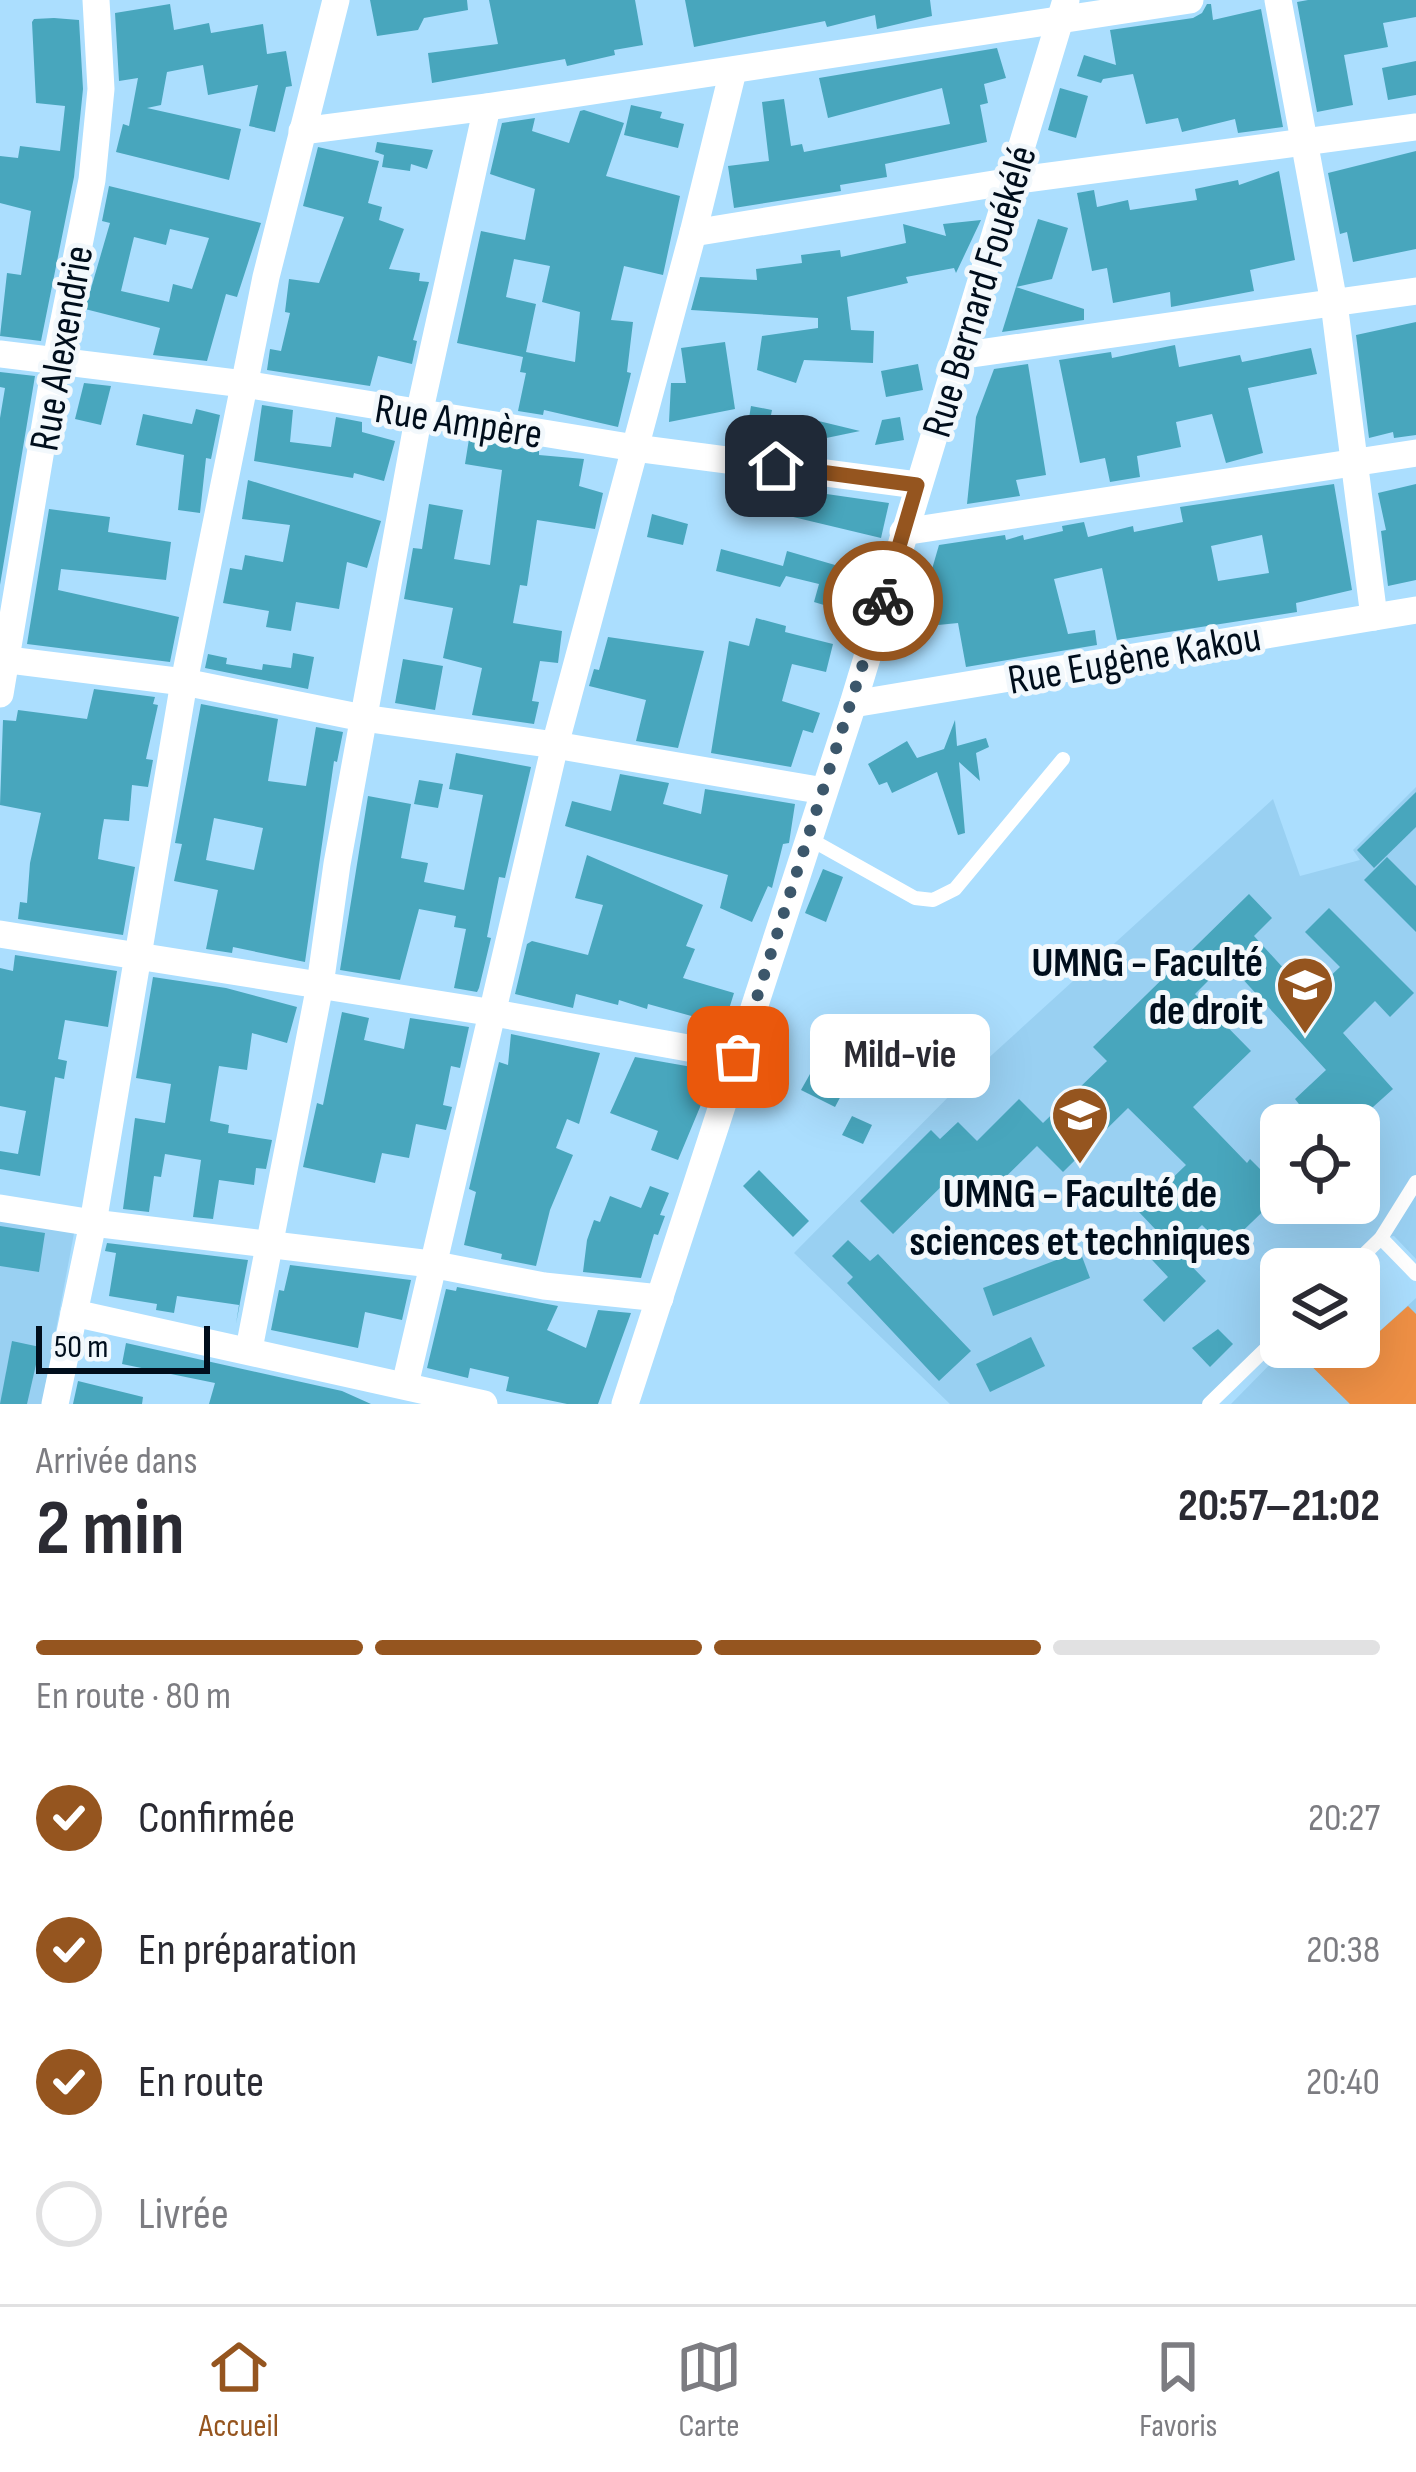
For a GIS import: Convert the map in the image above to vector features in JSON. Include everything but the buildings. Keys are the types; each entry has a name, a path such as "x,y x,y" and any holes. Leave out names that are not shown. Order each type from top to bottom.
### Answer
{"street":[{"name":"Rue Alexendrie","path":"0,694 56,360 92,180 100,89 96,0"},
{"path":"55,1404 93,1223 184,682 244,384 335,0"},
{"path":"302,131 733,70 1063,11 1190,0"},
{"path":"1278,0 1334,303 1374,616"},
{"name":"Rue Bernard Fouékélé","path":"625,1404 853,704 1063,11"},
{"path":"405,1385 555,745 733,70"},
{"path":"250,1349 320,985 362,718 419,414 487,107"},
{"path":"693,233 1012,181 1416,128"},
{"path":"958,356 1416,291"},
{"name":"Rue Ampère","path":"0,354 244,384 634,448 917,485"},
{"path":"904,532 1416,453"},
{"name":"Rue Eugène Kakou","path":"853,704 1416,610"},
{"path":"3,660 184,682 362,718 824,791"},
{"path":"0,934 494,1012 738,1057"},
{"path":"0,1208 431,1264 544,1286 660,1298"},
{"path":"74,1313 484,1404"}],"lane":[{"path":"808,838 914,898 934,900 956,889 1063,759"},
{"path":"1371,1248 1416,1182"},
{"path":"1382,1238 1416,1274"},
{"path":"1209,1404 1260,1354"}],"shaded area":[{"name":"UMNG - Faculté de sciences et techniques","path":"1416,787 1416,1259 1394,1236 1381,1238 1371,1248 1260,1248 1260,1354 1209,1404 950,1404 794,1253 972,1073 1273,799 1300,876 1360,860 1353,850"},
{"path":"0,1217 75,1228 42,1404 0,1404"},
{"path":"1416,1298 1416,1404 1231,1404 1266,1368 1380,1368 1380,1331"},
{"path":"1408,1306 1416,1314 1416,1404 1350,1404 1313,1368 1380,1368 1380,1331"}],"way so far":[{"path":"738,1057 883,601"}],"place":[{"name":"UMNG - Faculté de droit","path":"1305,1036"},
{"name":"Mild-vie","path":"738,1057"},
{"name":"UMNG - Faculté de sciences et techniques","path":"1080,1166"}],"route":[{"path":"776,466 917,485 883,601"}]}
